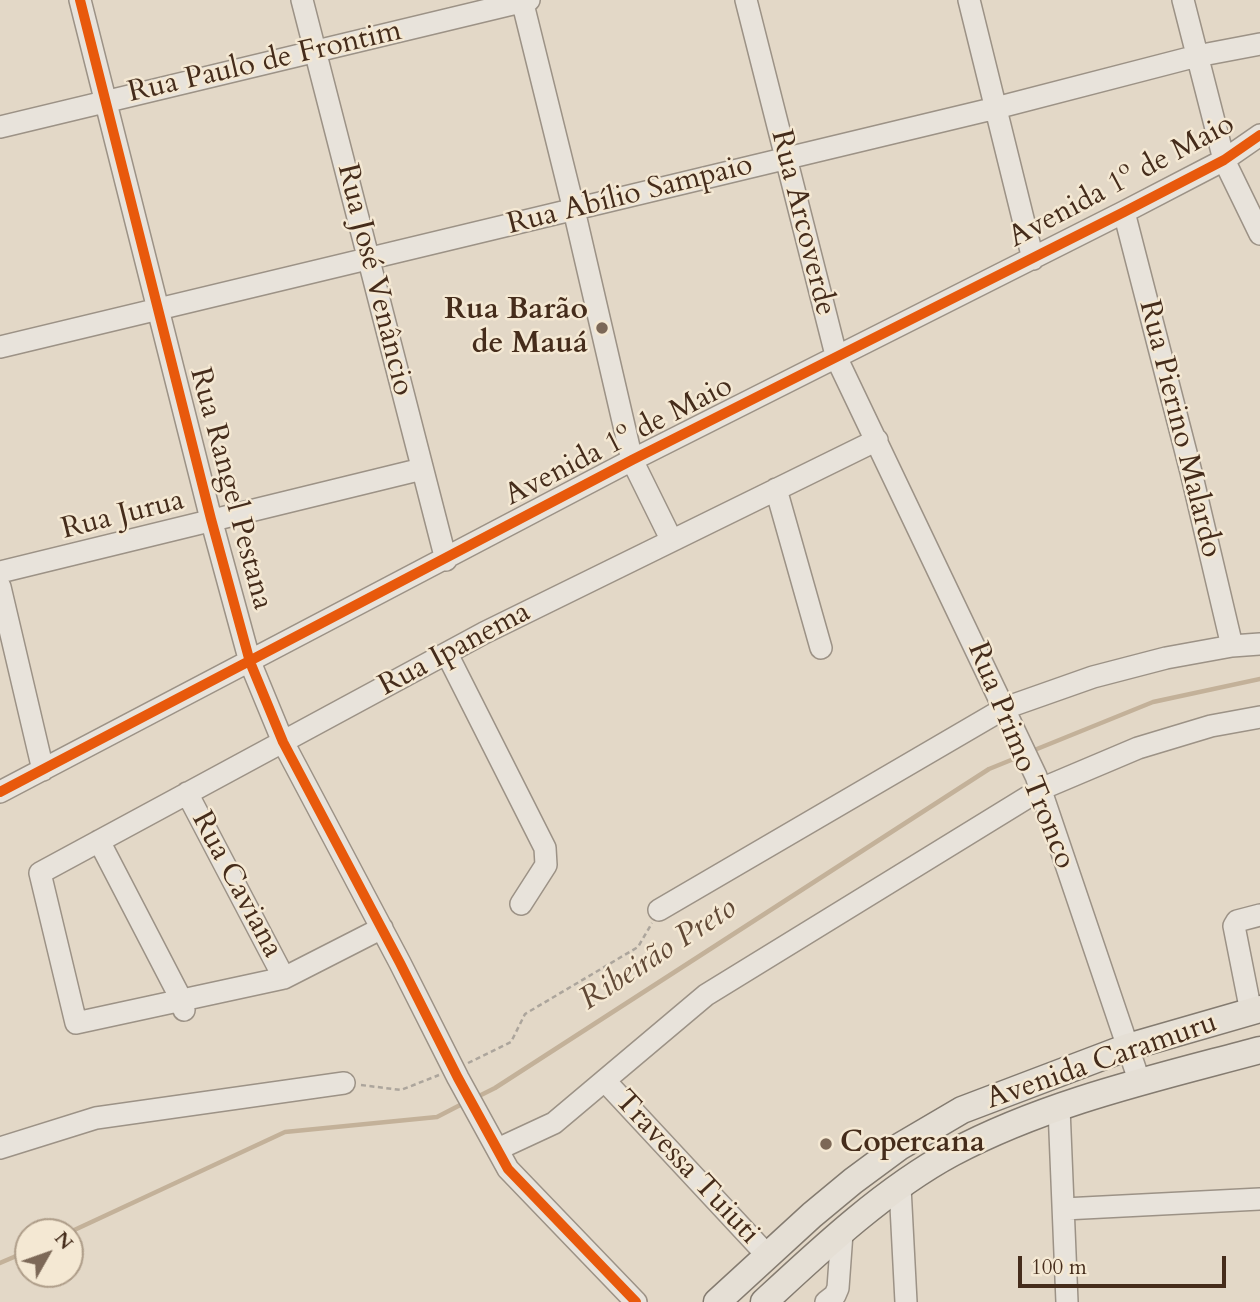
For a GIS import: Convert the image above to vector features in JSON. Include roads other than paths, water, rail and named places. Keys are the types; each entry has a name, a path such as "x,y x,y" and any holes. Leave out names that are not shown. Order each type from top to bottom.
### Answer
{"main road":[{"name":"Avenida Caramuru","path":"717,1302 853,1181 924,1131 962,1110 1128,1047 1256,1011"},
{"name":"Avenida Caramuru","path":"764,1302 842,1233 900,1187 950,1154 1007,1126 1059,1108 1260,1050"}],"street":[{"name":"Rua Rangel Pestana","path":"80,0 211,519 250,662 283,742 509,1169 636,1302"},
{"name":"Rua José Venâncio","path":"302,0 446,560"},
{"name":"Rua Arcoverde","path":"746,0 837,359 877,440"},
{"path":"969,0 1033,258"},
{"path":"1182,0 1224,160 1260,234"},
{"name":"Rua Paulo de Frontim","path":"0,127 524,1"},
{"path":"524,1 632,460 671,539"},
{"name":"Rua Abílio Sampaio","path":"0,347 996,108 1197,56 1260,44"},
{"name":"Avenida 1º de Maio","path":"0,792 632,460 1124,212 1224,160 1259,138"},
{"name":"Rua Pierino Malardo","path":"1124,212 1191,472 1232,646"},
{"name":"Rua Ipanema","path":"182,1004 76,1023 40,873 484,633 877,440"},
{"name":"Rua Primo Tronco","path":"877,440 1038,783 1140,1083"},
{"name":"Rua Jurua","path":"0,572 422,468"},
{"path":"776,489 821,648"},
{"path":"0,587 43,769"},
{"path":"659,910 1009,718 1093,677 1166,658 1232,646 1260,644"},
{"path":"447,654 545,848 547,865 521,904"},
{"path":"492,1140 554,1123 706,995 1038,783 1211,726 1260,717"},
{"name":"Rua Caviana","path":"187,793 284,978"},
{"path":"99,841 182,1004 284,978 382,928"},
{"path":"1256,1011 1253,983 1238,953 1234,926 1237,921 1260,915"},
{"name":"Travessa Tuiuti","path":"605,1081 767,1255"},
{"path":"0,1148 95,1110 344,1083"},
{"path":"1059,1108 1067,1302"},
{"path":"900,1187 906,1302"},
{"path":"1064,1209 1260,1199"},
{"path":"826,1302 835,1295 838,1288 842,1233"}],"waterway":[{"name":"Ribeirão Preto","path":"1032,751 1153,702 1260,679"},
{"name":"Ribeirão Preto","path":"477,1097 495,1088 989,769 1021,756"},
{"name":"Ribeirão Preto","path":"84,1225 285,1132 437,1117 466,1102"},
{"name":"Ribeirão Preto","path":"0,1263 14,1257"}],"place":[{"name":"Rua Barão de Mauá","path":"602,328"},
{"name":"Copercana","path":"826,1144"}]}
